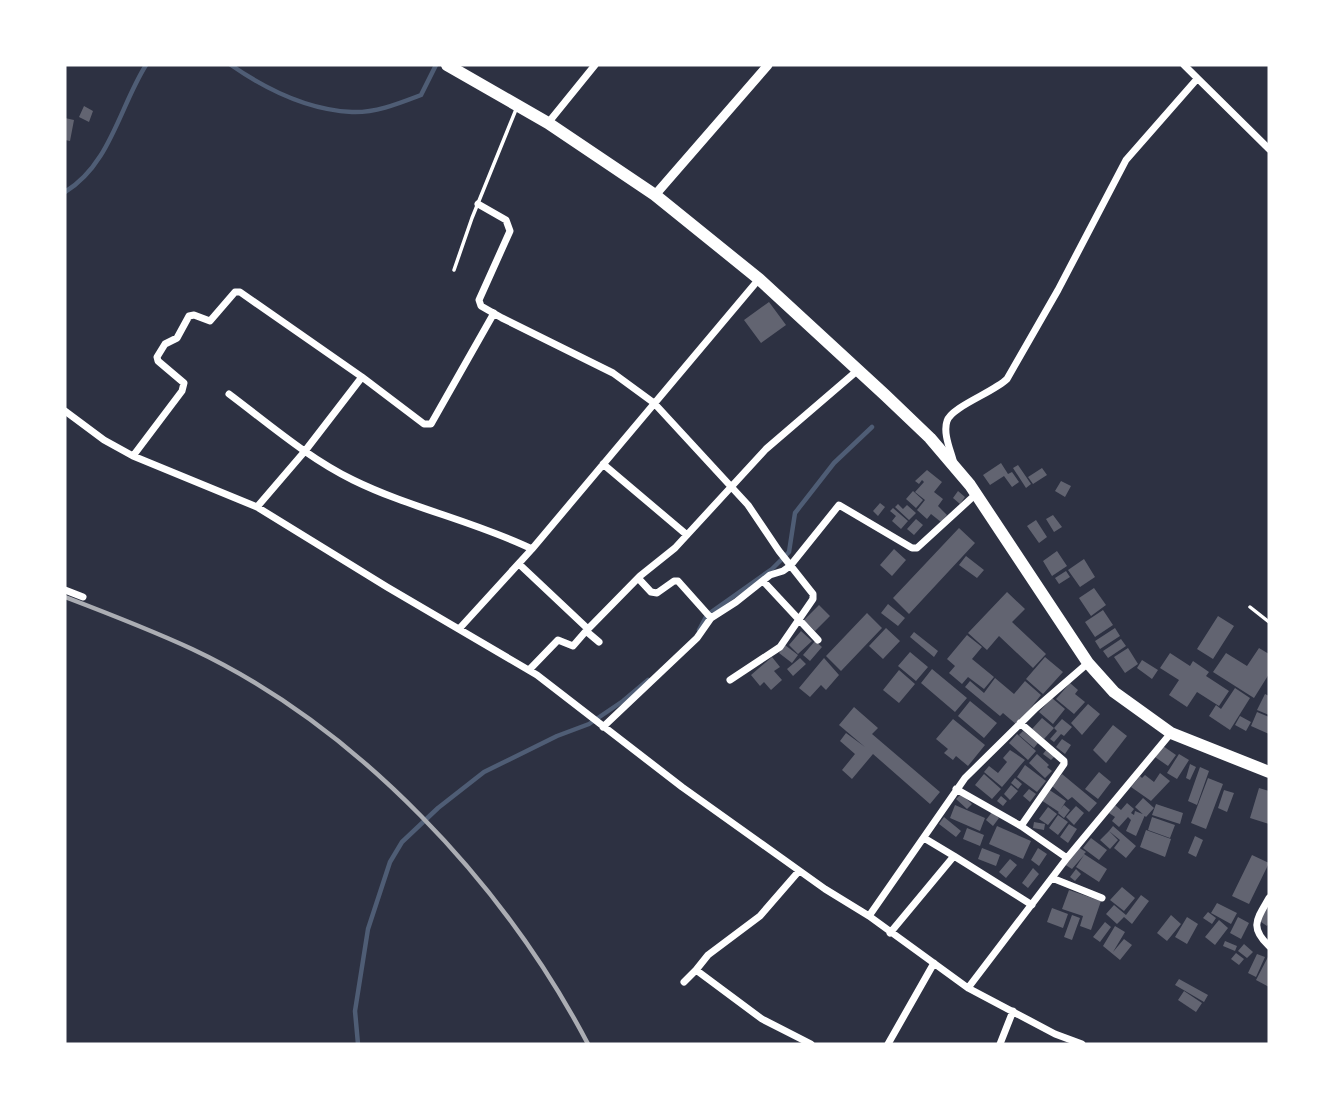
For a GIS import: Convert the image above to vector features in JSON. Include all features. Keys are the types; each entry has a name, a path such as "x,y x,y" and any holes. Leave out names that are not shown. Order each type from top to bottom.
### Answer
{"main road":[{"path":"448,65 466,69 655,195 759,279 930,438 954,465 1088,663 1114,691 1171,733 1269,772"}],"street":[{"path":"548,123 595,65"},
{"path":"655,195 768,65"},
{"path":"1184,65 1269,149"},
{"path":"954,465 947,436 947,422 952,414 999,387 1007,379 1058,290 1126,160 1197,79"},
{"path":"478,204 506,220 510,231 479,300 481,306 613,373 653,403 748,505 813,594 813,599 780,647 730,680"},
{"path":"458,629 532,549 759,279"},
{"path":"133,456 182,391 184,383 158,361 157,356 164,344 177,338 189,316 194,315 210,321 235,292 240,292 362,377 424,424 431,424 494,313"},
{"path":"529,670 558,640 573,646 638,578 675,548 784,432 858,370"},
{"path":"257,506 305,451 362,377"},
{"path":"229,394 305,451 349,478 382,493 499,533 532,549"},
{"path":"65,411 104,440 133,456 257,506 529,670 682,787 968,988 1055,1034 1082,1044"},
{"path":"603,464 687,535"},
{"path":"603,727 697,638 711,618 770,575 790,566 839,505 872,526 912,548 917,548 976,494"},
{"path":"519,564 599,642"},
{"path":"638,578 652,592 657,593 678,581 711,618"},
{"path":"763,581 818,640"},
{"path":"65,590 83,597"},
{"path":"869,916 925,838 956,789 1020,723 1088,663"},
{"path":"1020,723 1064,761 1064,765 1021,826"},
{"path":"968,988 1067,858 1171,733"},
{"path":"956,789 1021,826 1067,858"},
{"path":"925,838 1032,905"},
{"path":"890,933 954,856"},
{"path":"684,982 708,955 760,916 799,871"},
{"path":"1052,878 1102,898"},
{"path":"1269,898 1258,918 1256,928 1269,946"},
{"path":"888,1044 934,963"},
{"path":"696,970 762,1019 811,1044"},
{"path":"1000,1044 1013,1011"}],"lane":[{"path":"454,270 518,106"},
{"path":"1250,607 1269,622"}],"building":[{"path":"84,106 93,111 89,122 79,117"},
{"path":"65,118 74,120 70,141 65,140"},
{"path":"769,302 786,325 761,343 744,320"},
{"path":"1001,463 1008,474 1012,472 1019,482 1012,487 1004,476 990,485 983,475"},
{"path":"1018,465 1031,484 1026,488 1013,468"},
{"path":"1042,468 1047,475 1033,484 1028,477"},
{"path":"927,470 942,482 934,492 943,499 938,506 947,515 941,522 931,514 927,519 917,510 925,500 915,492 924,482 922,480 919,484 915,481"},
{"path":"1061,481 1071,486 1065,497 1055,491"},
{"path":"913,491 923,500 916,508 906,499"},
{"path":"958,491 965,497 960,504 953,498"},
{"path":"880,503 885,507 878,516 873,511"},
{"path":"898,504 903,509 907,505 916,513 909,520 895,507"},
{"path":"893,508 908,521 901,529 892,521 896,516 890,511"},
{"path":"1053,515 1062,527 1054,532 1046,519"},
{"path":"916,519 923,525 914,535 907,529"},
{"path":"1036,520 1047,537 1039,543 1027,526"},
{"path":"959,528 975,543 909,614 893,598"},
{"path":"894,549 906,560 892,576 880,565"},
{"path":"1057,551 1067,566 1052,576 1043,561"},
{"path":"966,556 984,570 977,578 959,565"},
{"path":"1084,559 1095,577 1080,587 1068,570"},
{"path":"1066,571 1070,577 1059,584 1055,578"},
{"path":"1094,588 1106,605 1091,616 1079,598"},
{"path":"1007,592 1025,609 1012,622 1046,654 1033,668 999,636 987,650 968,633"},
{"path":"888,604 905,618 898,626 881,613"},
{"path":"819,605 830,616 815,631 804,620"},
{"path":"1103,610 1113,625 1095,637 1085,622"},
{"path":"867,613 882,628 841,671 826,656"},
{"path":"1218,616 1234,626 1213,659 1197,649"},
{"path":"886,628 900,641 883,659 869,646"},
{"path":"1115,628 1120,636 1100,649 1095,641"},
{"path":"801,631 812,641 798,654 789,645"},
{"path":"914,632 938,651 934,657 910,637"},
{"path":"967,635 982,647 972,659 994,677 984,689 968,677 962,684 949,673 955,666 947,659"},
{"path":"1121,639 1126,646 1108,658 1103,651"},
{"path":"815,641 822,647 810,661 803,655"},
{"path":"785,645 798,655 792,663 779,653"},
{"path":"1128,648 1138,664 1125,673 1114,657"},
{"path":"1259,648 1269,654 1269,674 1254,698 1213,672 1226,653 1247,666"},
{"path":"910,652 928,667 916,681 898,666"},
{"path":"1170,653 1190,666 1193,661 1209,672 1206,676 1229,691 1219,706 1197,692 1187,707 1169,695 1179,680 1160,668"},
{"path":"772,657 780,667 774,671 782,680 771,690 764,682 760,686 751,675"},
{"path":"1045,657 1063,672 1043,694 1026,679"},
{"path":"800,658 806,664 793,676 787,669"},
{"path":"824,658 839,675 826,690 821,685 810,697 799,688"},
{"path":"1142,660 1158,670 1152,679 1137,668"},
{"path":"932,669 967,698 955,712 921,683"},
{"path":"899,670 915,684 899,703 883,690"},
{"path":"995,678 1014,694 1025,681 1041,695 1017,725 1003,713 1000,716 965,687 970,681 984,693"},
{"path":"1070,683 1078,690 1075,694 1085,702 1074,714 1056,699"},
{"path":"1235,688 1250,698 1230,730 1209,716 1216,705 1221,709"},
{"path":"1265,694 1269,696 1269,715 1257,710"},
{"path":"1052,698 1065,709 1053,724 1039,712"},
{"path":"970,701 997,723 984,738 958,716"},
{"path":"1088,704 1100,714 1082,735 1071,723"},
{"path":"854,707 878,728 872,734 940,792 930,804 873,754 852,779 842,770 855,754 840,741 846,733 865,747 839,725"},
{"path":"1257,712 1269,717 1269,734 1251,726"},
{"path":"1240,716 1251,722 1246,731 1235,725"},
{"path":"1042,718 1054,728 1044,739 1032,729"},
{"path":"953,719 985,745 968,766 956,756 953,760 944,753 948,749 936,739"},
{"path":"1062,719 1072,727 1054,742 1050,739 1057,731 1054,728"},
{"path":"1113,725 1127,736 1106,763 1093,750"},
{"path":"1023,731 1038,743 1034,748 1019,735"},
{"path":"1017,734 1036,751 1028,760 1009,743"},
{"path":"1062,739 1071,745 1065,754 1056,747"},
{"path":"1163,746 1176,755 1168,766 1155,757"},
{"path":"1047,749 1055,756 1051,760 1043,754"},
{"path":"1010,750 1025,760 1002,787 984,772 989,766 998,773 1007,762 1003,758"},
{"path":"1037,754 1052,771 1045,778 1029,763"},
{"path":"1179,754 1189,760 1177,779 1167,773"},
{"path":"1190,764 1196,767 1190,780 1186,778"},
{"path":"1025,765 1046,781 1037,792 1017,777"},
{"path":"1200,767 1209,771 1197,805 1188,801"},
{"path":"1099,772 1111,782 1098,799 1085,789"},
{"path":"1160,773 1170,781 1151,801 1131,787 1140,776 1142,778 1145,775 1154,782"},
{"path":"984,774 1001,789 992,799 975,785"},
{"path":"1062,774 1097,803 1089,812 1072,797 1068,800 1052,786"},
{"path":"1015,778 1022,784 1018,789 1011,783"},
{"path":"1208,778 1223,784 1206,829 1191,823"},
{"path":"1011,785 1018,791 1010,800 1004,794"},
{"path":"1259,788 1269,791 1269,824 1250,818"},
{"path":"1029,789 1036,794 1030,802 1023,796"},
{"path":"1048,789 1066,801 1059,812 1041,800"},
{"path":"1224,790 1234,793 1227,812 1218,808"},
{"path":"961,794 972,804 967,809 956,799"},
{"path":"1001,796 1007,801 1003,806 997,801"},
{"path":"1143,798 1154,808 1146,817 1135,807"},
{"path":"1127,803 1134,809 1131,813 1134,815 1135,811 1145,815 1136,836 1126,831 1131,820 1128,817 1119,827 1112,821 1115,817 1109,813 1115,805 1121,810"},
{"path":"1156,804 1183,813 1180,824 1152,815"},
{"path":"955,805 985,818 980,831 950,818"},
{"path":"1064,805 1070,810 1064,818 1058,813"},
{"path":"1076,806 1084,813 1074,825 1066,817"},
{"path":"1048,807 1057,814 1048,825 1039,819"},
{"path":"992,812 999,818 993,826 986,820"},
{"path":"1058,815 1068,822 1058,835 1049,828"},
{"path":"944,817 961,831 956,837 939,824"},
{"path":"1152,817 1175,825 1170,838 1148,830"},
{"path":"1034,822 1045,824 1044,830 1033,828"},
{"path":"1069,824 1077,829 1068,843 1060,837"},
{"path":"997,826 1031,841 1023,859 989,844"},
{"path":"1113,826 1136,846 1126,858 1114,848 1120,840 1109,831"},
{"path":"967,828 984,835 980,846 963,839"},
{"path":"1146,830 1171,839 1165,857 1140,847"},
{"path":"1109,831 1118,840 1110,849 1100,840"},
{"path":"1195,836 1203,840 1196,857 1188,853"},
{"path":"1091,838 1107,850 1099,860 1083,848"},
{"path":"1078,847 1107,869 1099,882 1076,867 1084,855 1072,869 1064,864"},
{"path":"982,848 1000,855 996,866 978,859"},
{"path":"1038,848 1047,854 1039,866 1031,860"},
{"path":"1252,855 1269,863 1249,904 1232,896"},
{"path":"1010,859 1017,865 1006,878 999,872"},
{"path":"1033,868 1039,874 1028,888 1022,883"},
{"path":"1076,869 1081,874 1075,881 1070,877"},
{"path":"1122,887 1135,898 1124,911 1110,900"},
{"path":"1069,890 1101,901 1091,930 1080,926 1083,916 1062,909"},
{"path":"1141,895 1149,901 1132,924 1124,917 1117,924 1106,914 1114,905 1126,915"},
{"path":"1217,903 1237,913 1231,924 1211,913"},
{"path":"1269,904 1269,923 1267,926 1258,920"},
{"path":"1052,908 1068,914 1063,928 1047,922"},
{"path":"1208,912 1216,918 1212,924 1203,918"},
{"path":"1072,915 1080,918 1072,940 1064,937"},
{"path":"1171,915 1181,924 1167,941 1157,933"},
{"path":"1187,917 1198,924 1187,944 1175,937"},
{"path":"1238,917 1249,923 1241,939 1230,933"},
{"path":"1219,920 1228,928 1215,945 1205,937"},
{"path":"1105,922 1111,927 1100,942 1093,937"},
{"path":"1115,926 1125,932 1113,952 1124,939 1132,945 1120,960 1103,946"},
{"path":"1225,941 1237,946 1235,951 1223,946"},
{"path":"1244,944 1253,952 1247,958 1238,951"},
{"path":"1236,953 1244,959 1239,965 1231,959"},
{"path":"1257,954 1265,957 1256,977 1248,973"},
{"path":"1269,955 1269,987 1256,980"},
{"path":"1179,979 1208,995 1204,1002 1175,985"},
{"path":"1184,991 1202,1003 1196,1012 1178,1000"}],"waterway":[{"path":"65,192 93,167 104,151 146,65"},
{"path":"231,65 288,97 320,107 352,112 379,109 421,95 436,65"},
{"path":"699,630 707,615 772,569 789,552 795,513 834,463 872,427"},
{"path":"358,1044 355,1011 368,929 390,862 402,842 438,808 484,772 557,736 589,724 648,680"}],"railway":[{"path":"65,597 192,649 253,682 312,721 368,766 421,816 470,869 554,984 588,1044"}]}
